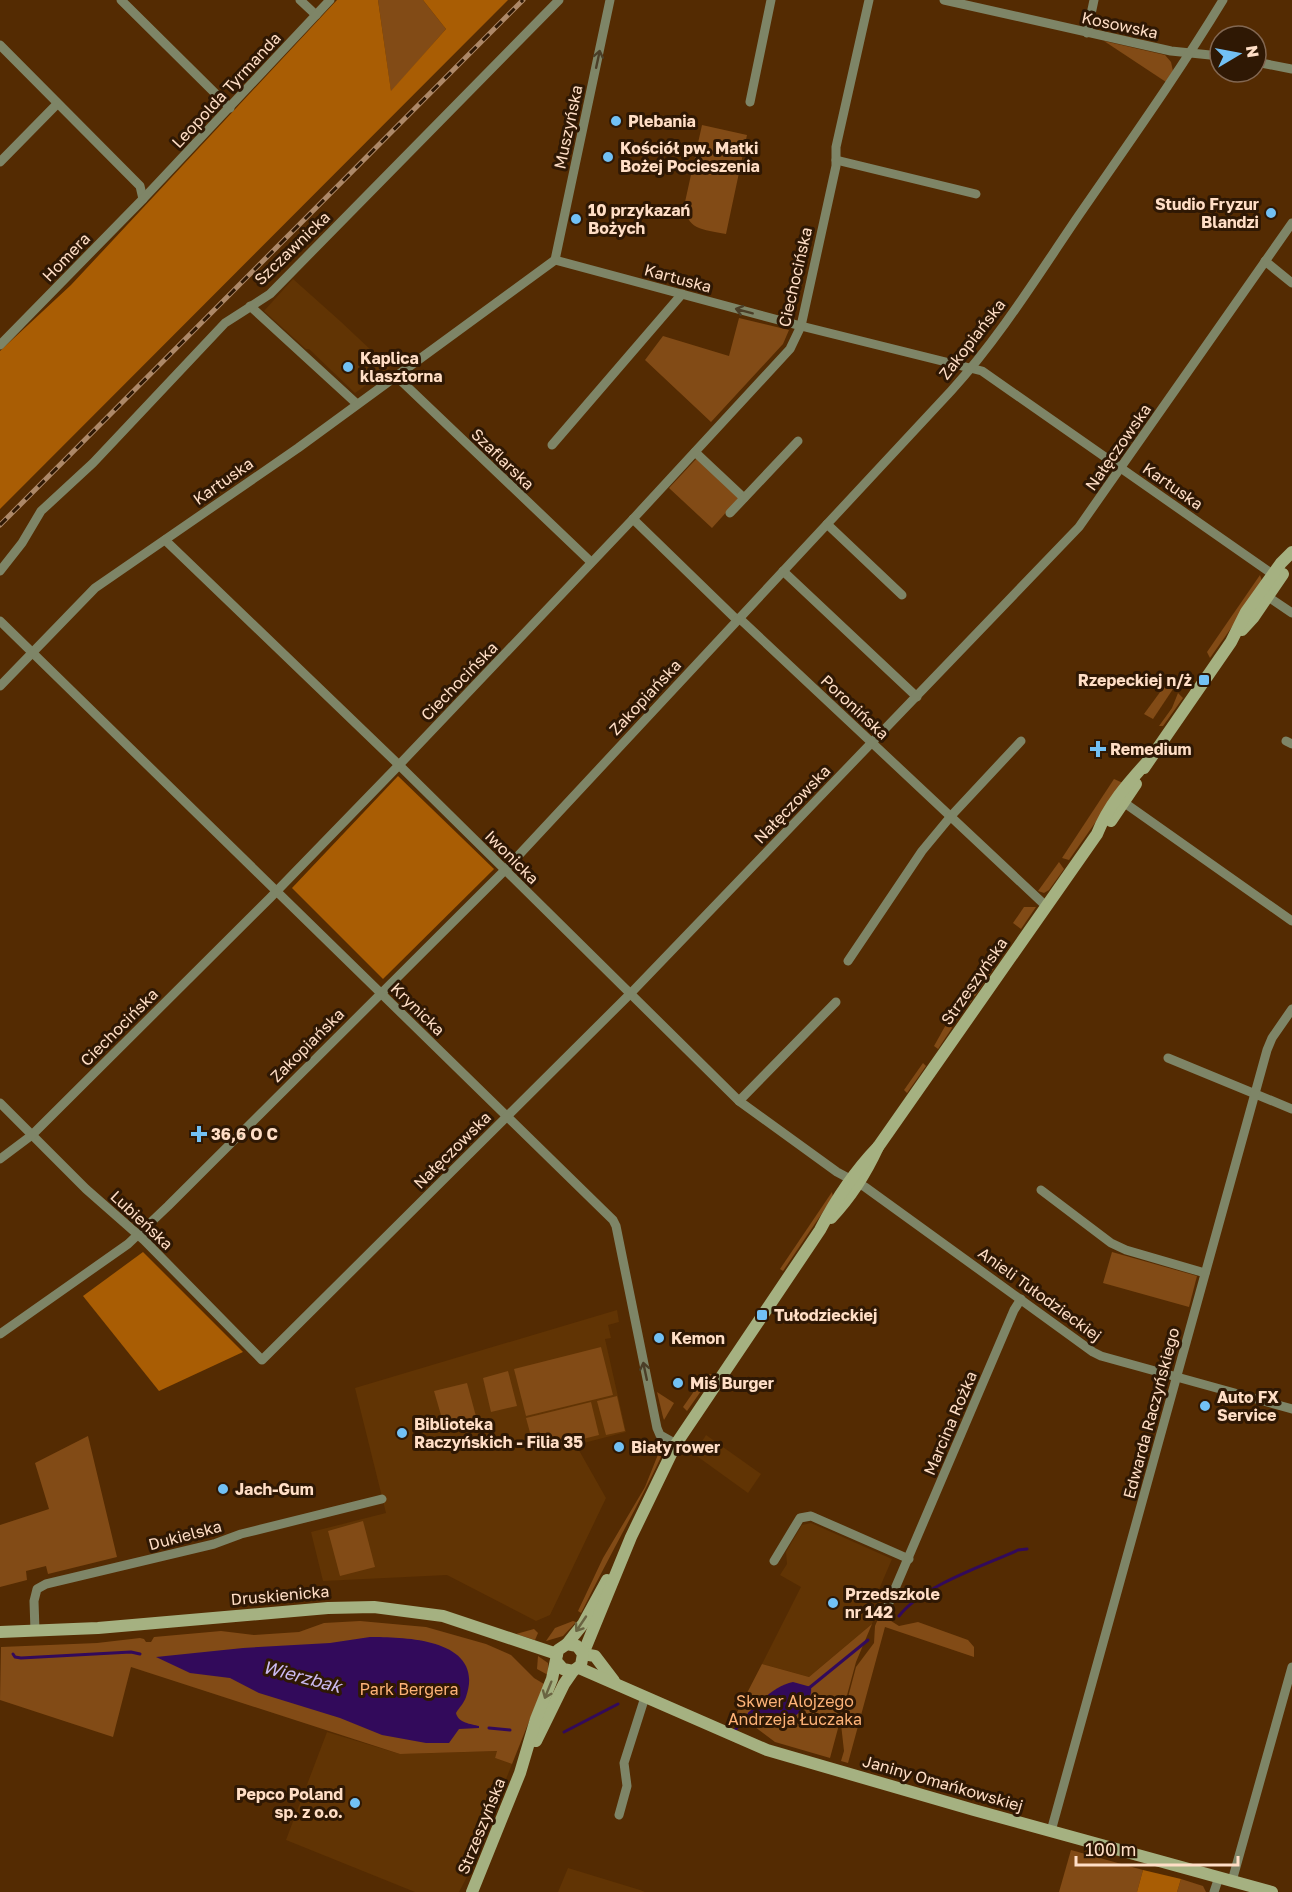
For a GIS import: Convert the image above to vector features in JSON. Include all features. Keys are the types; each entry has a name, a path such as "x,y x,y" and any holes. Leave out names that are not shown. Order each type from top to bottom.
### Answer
{"street":[{"path":"121,0 230,108"},
{"path":"300,0 316,15"},
{"name":"Leopolda Tyrmanda","path":"142,199 330,0"},
{"name":"Szczawnicka","path":"0,571 22,543 41,511 93,463 225,323 270,294 560,0"},
{"name":"Muszyńska","path":"555,260 610,0"},
{"path":"750,102 771,0"},
{"name":"Ciechocińska","path":"0,1159 32,1135 399,765 633,519 790,349 801,326 836,160 836,147 869,0"},
{"name":"Kosowska","path":"944,0 1171,51 1208,55"},
{"path":"1087,33 1094,0"},
{"name":"Zakopiańska","path":"0,1334 137,1236 504,870 973,367 1003,327 1191,53 1223,0"},
{"path":"0,45 140,186 142,199"},
{"path":"1268,64 1292,69"},
{"path":"0,162 57,104"},
{"path":"836,160 976,194"},
{"name":"Homera","path":"0,345 142,199"},
{"name":"Nałęczowska","path":"262,1360 630,994 1079,527 1292,224"},
{"name":"Kartuska","path":"0,686 100,583 165,540 357,404 555,260 801,326 973,367 1122,468 1276,577"},
{"path":"1265,261 1292,283"},
{"path":"552,445 682,294"},
{"path":"250,306 357,404"},
{"name":"Szaflarska","path":"396,376 591,562"},
{"path":"730,513 798,441"},
{"path":"695,452 744,498"},
{"name":"Poronińska","path":"633,519 1046,906"},
{"path":"827,524 902,595"},
{"name":"Iwonicka","path":"165,540 399,765 739,1101 837,1172 854,1181"},
{"name":"Strzeszyńska","path":"567,1644 583,1624 631,1537 676,1444 820,1230 842,1206 854,1181 868,1170 878,1147 1096,834 1110,822 1120,800 1134,788 1148,761 1231,642 1253,618 1264,594 1292,552"},
{"name":"Strzeszyńska","path":"1276,577 1292,558"},
{"path":"783,571 917,697"},
{"path":"1264,594 1292,613"},
{"name":"Krynicka","path":"0,621 155,779 276,891 613,1220 657,1428 660,1435 676,1444"},
{"path":"848,961 922,851 951,816 1021,741"},
{"path":"1120,800 1292,921"},
{"path":"739,1101 836,1002"},
{"name":"Edwarda Raczyńskiego","path":"1051,1831 1255,1093 1270,1044 1292,1010"},
{"path":"1168,1058 1292,1109"},
{"name":"Lubieńska","path":"0,1103 86,1190 137,1236 262,1360"},
{"name":"Anieli Tułodzieckiej","path":"854,1181 1101,1356 1292,1409"},
{"path":"1041,1190 1111,1243 1126,1250 1205,1273"},
{"name":"Marcina Rożka","path":"885,1612 1014,1310 1021,1299"},
{"name":"Dukielska","path":"34,1631 34,1601 37,1589 45,1584 75,1575 108,1570 214,1544 241,1534 382,1499"},
{"path":"774,1561 800,1518 811,1516 909,1559"},
{"name":"Strzeszyńska","path":"583,1654 631,1537"},
{"name":"Druskienicka","path":"0,1632 98,1628 328,1608 374,1607 443,1616 556,1657"},
{"path":"567,1644 577,1646 583,1654 583,1662 576,1670 563,1670 556,1657 560,1647 567,1644"},
{"name":"Janiny Omańkowskiej","path":"583,1654 595,1656 614,1682"},
{"name":"Strzeszyńska","path":"520,1773 552,1679 556,1657"},
{"path":"1232,1881 1292,1667"},
{"name":"Strzeszyńska","path":"472,1892 520,1773 564,1684 576,1670"},
{"name":"Janiny Omańkowskiej","path":"576,1670 614,1682 767,1750 1272,1892"},
{"path":"619,1815 627,1786 624,1763 645,1697"},
{"path":"1214,1892 1219,1877"}],"shaded area":[{"path":"337,0 378,0 391,91 446,29 423,0 508,0 0,509 0,351 71,285"},
{"path":"293,279 390,368 355,393 309,349 306,349 264,311"},
{"path":"398,776 494,869 383,979 292,888"},
{"path":"143,1252 243,1352 159,1391 83,1296"},
{"path":"617,1310 619,1322 608,1325 611,1338 605,1339 626,1432 576,1445 606,1498 550,1615 536,1621 447,1575 323,1581 311,1532 386,1513 355,1388"},
{"path":"706,1435 761,1474 748,1493 694,1454"},
{"name":"Przedszkole nr 142","path":"811,1523 892,1559 871,1608 875,1615 872,1624 809,1677 762,1664 801,1587 780,1575 787,1564 786,1552 802,1525"},
{"path":"327,1732 400,1754 498,1751 495,1758 512,1764 469,1873 459,1892 415,1892 286,1840"},
{"path":"568,1868 640,1890 645,1892 558,1892"},
{"path":"1143,1870 1181,1879 1177,1892 1137,1892"}],"green space":[{"path":"378,0 423,0 446,29 391,92"},
{"path":"1104,41 1165,55 1171,62 1173,71 1166,82"},
{"path":"702,125 747,135 726,234 697,227 688,219 686,211 685,202"},
{"path":"739,318 789,330 783,344 711,422 645,360 663,336 729,356"},
{"path":"698,457 740,497 712,528 669,488"},
{"path":"1260,575 1262,581 1260,587 1210,658 1207,652"},
{"path":"1166,684 1173,689 1153,719 1144,714"},
{"path":"1178,693 1183,698 1163,726 1159,726 1172,708"},
{"path":"1114,779 1123,783 1069,860 1062,858"},
{"path":"1059,862 1064,869 1049,890 1044,893 1038,891"},
{"path":"1024,907 1036,907 1021,929 1013,923"},
{"path":"988,959 994,963 994,968 975,996 967,994"},
{"path":"964,999 972,1000 955,1022 951,1017"},
{"path":"948,1021 952,1028 938,1049 934,1046"},
{"path":"923,1063 926,1066 907,1093 904,1090"},
{"path":"832,1192 833,1197 783,1271 780,1269"},
{"path":"1112,1252 1197,1276 1189,1307 1103,1283"},
{"path":"601,1347 613,1395 526,1416 514,1369"},
{"path":"508,1371 517,1406 491,1412 483,1378"},
{"path":"706,1374 713,1374 687,1411 683,1407"},
{"path":"467,1383 477,1420 445,1429 434,1391"},
{"path":"657,1392 674,1403 664,1420 663,1417"},
{"path":"617,1396 625,1431 606,1435 597,1401"},
{"path":"591,1402 599,1435 535,1451 526,1418"},
{"path":"88,1436 117,1557 48,1574 46,1566 26,1571 27,1580 0,1587 0,1525 49,1509 35,1463"},
{"path":"659,1452 661,1457 581,1613 578,1611 603,1558 645,1487"},
{"path":"363,1521 375,1567 340,1576 328,1531"},
{"path":"880,1614 899,1626 918,1622 968,1640 974,1647 974,1657 885,1627 848,1763 841,1761 844,1751 841,1724 856,1667 874,1643 875,1626"},
{"name":"Park Bergera","path":"360,1621 426,1627 486,1644 511,1655 534,1678 544,1684 512,1764 495,1758 497,1751 400,1754 131,1667 113,1737 0,1700 1,1647 97,1643 140,1638 151,1642 154,1637 221,1631 254,1635 299,1632 324,1623"},
{"path":"576,1622 563,1636 546,1641 555,1628"},
{"name":"Skwer Alojzego Andrzeja Łuczaka","path":"872,1624 856,1662 830,1758 775,1742 747,1721 731,1724 762,1664 809,1677"},
{"path":"534,1629 538,1633 535,1640 516,1634"},
{"path":"538,1656 548,1663 548,1675 537,1669"},
{"path":"1071,1850 1143,1870 1137,1892 1059,1892"},
{"path":"1181,1879 1203,1886 1206,1892 1177,1892"}],"water":[{"path":"370,1637 421,1641 439,1645 454,1653 464,1663 469,1678 466,1697 456,1713 457,1716 462,1721 479,1726 479,1728 459,1729 449,1743 426,1743 382,1735 340,1718 259,1693 230,1678 190,1673 156,1657 243,1648 330,1643"},
{"path":"793,1682 811,1687 808,1702 797,1714 778,1721 749,1717 748,1713 768,1694"}],"waterway":[{"name":"Wierzbak","path":"899,1616 909,1605 938,1586 1018,1550 1027,1549"},
{"name":"Wierzbak","path":"809,1688 868,1640"},
{"name":"Wierzbak","path":"13,1654 21,1658 131,1652 140,1654"},
{"name":"Wierzbak","path":"564,1732 618,1704"},
{"name":"Wierzbak","path":"735,1730 750,1713"},
{"name":"Wierzbak","path":"489,1728 510,1730"}],"railway":[{"path":"0,525 523,0"}],"place":[{"name":"Plebania","path":"616,121"},
{"name":"Kościół pw. Matki Bożej Pocieszenia","path":"608,157"},
{"name":"Studio Fryzur Blandzi","path":"1271,213"},
{"name":"10 przykazań Bożych","path":"576,219"},
{"name":"Kaplica klasztorna","path":"348,367"},
{"name":"Rzepeckiej n/ż","path":"1204,680"},
{"name":"Remedium","path":"1098,749"},
{"name":"36,6 O C","path":"199,1134"},
{"name":"Tułodzieckiej","path":"762,1315"},
{"name":"Kemon","path":"659,1338"},
{"name":"Miś Burger","path":"678,1383"},
{"name":"Auto FX Service","path":"1205,1406"},
{"name":"Biblioteka Raczyńskich - Filia 35","path":"402,1433"},
{"name":"Biały rower","path":"619,1447"},
{"name":"Jach-Gum","path":"223,1489"},
{"name":"Przedszkole nr 142","path":"833,1603"},
{"name":"Pepco Poland sp. z o.o.","path":"355,1803"}]}
